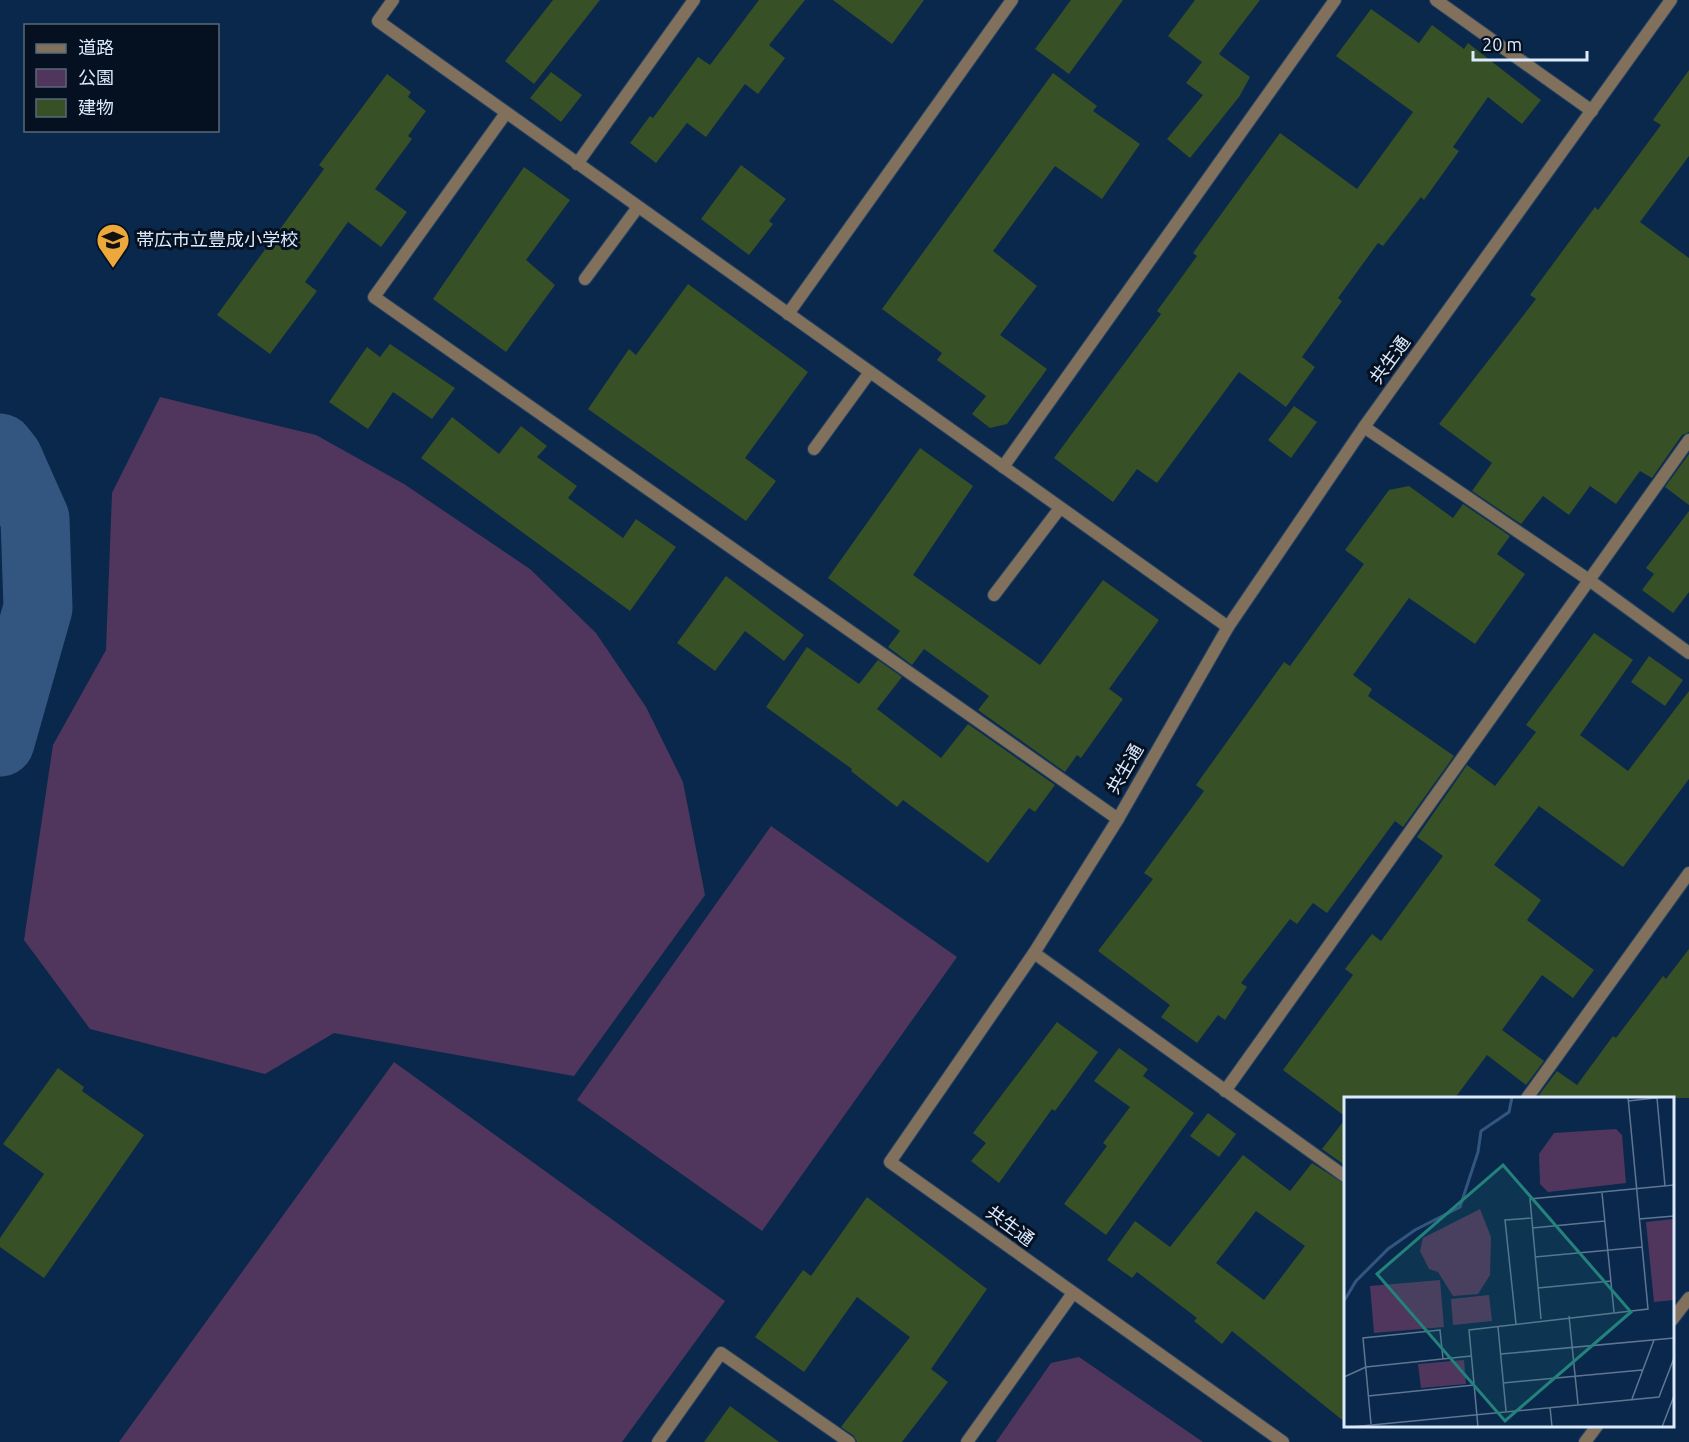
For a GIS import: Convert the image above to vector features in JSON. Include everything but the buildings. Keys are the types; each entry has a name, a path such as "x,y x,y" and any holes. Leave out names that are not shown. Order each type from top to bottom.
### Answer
{"street":[{"path":"393,0 378,21 1228,627"},
{"path":"577,164 694,0"},
{"path":"788,314 1012,0"},
{"path":"1003,467 1335,0"},
{"path":"1436,0 1592,111"},
{"name":"共生通","path":"1280,1441 890,1162 1034,953 1118,819 1228,627 1364,427 1671,0"},
{"path":"506,113 374,297 1118,819"},
{"path":"585,279 638,207"},
{"path":"814,449 870,372"},
{"path":"1364,427 1589,580 1689,653"},
{"path":"1225,1091 1689,440"},
{"path":"994,595 1060,508"},
{"path":"1528,1097 1689,873"},
{"path":"1034,953 1344,1176"},
{"path":"967,1442 1073,1293"},
{"path":"1674,1317 1689,1298"},
{"path":"658,1442 721,1353 849,1442"},
{"path":"1585,1442 1596,1427"}],"green space":[{"path":"160,397 316,435 404,484 530,569 596,633 646,707 683,782 705,895 574,1076 334,1033 265,1074 90,1029 24,940 53,745 106,650 112,493"},
{"path":"771,826 957,957 762,1231 577,1100"},
{"path":"394,1062 725,1301 622,1442 119,1442"},
{"path":"1079,1357 1203,1442 996,1442 1051,1363"}],"waterway":[{"path":"0,448 8,458 35,519 38,608 0,742"}],"place":[{"name":"帯広市立豊成小学校","path":"113,269"}]}
